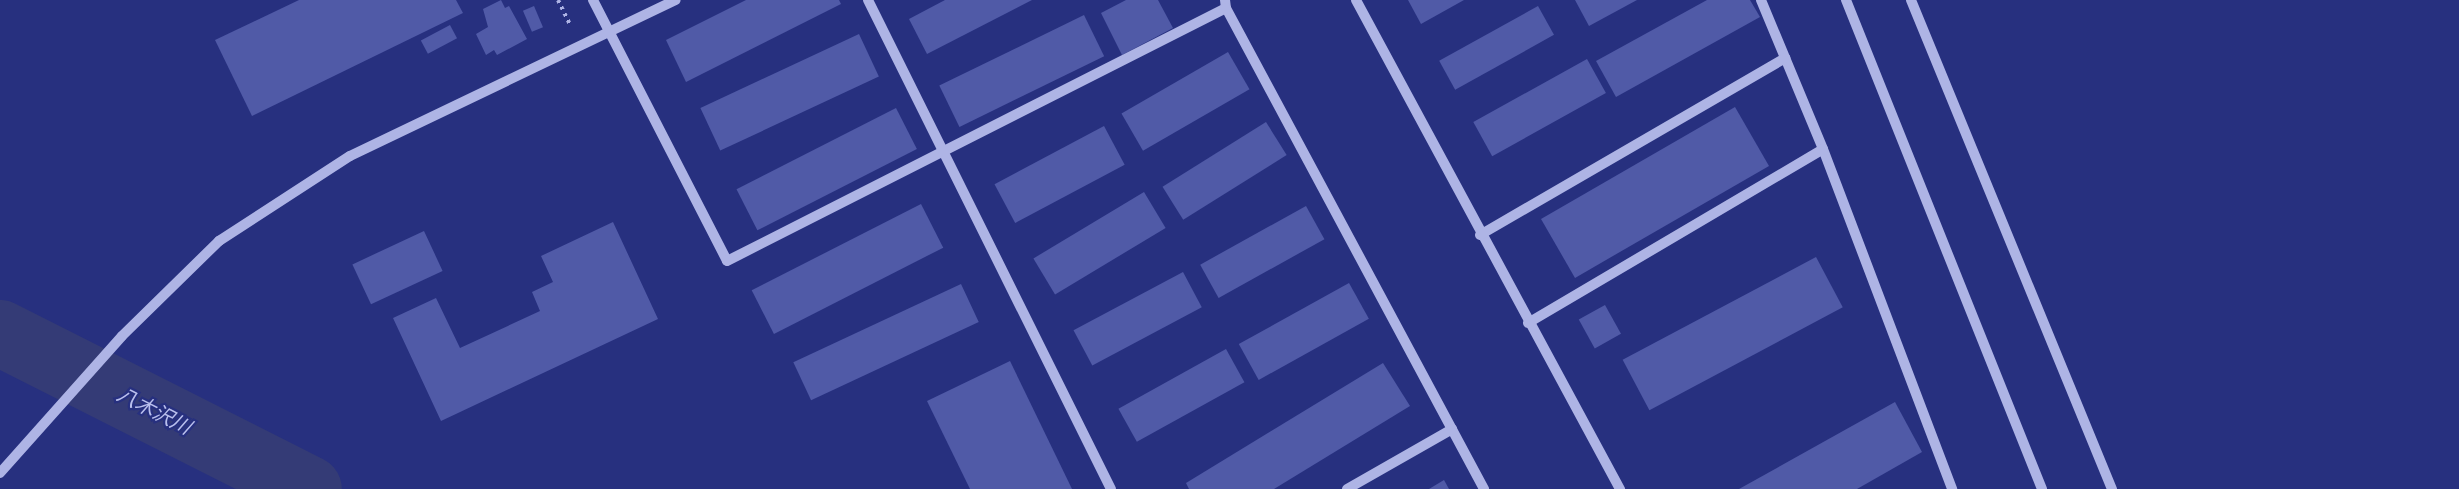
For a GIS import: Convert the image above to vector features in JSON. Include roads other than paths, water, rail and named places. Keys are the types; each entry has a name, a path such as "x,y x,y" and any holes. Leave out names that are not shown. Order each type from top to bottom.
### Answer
{"street":[{"path":"593,0 608,35 727,261 942,154 1225,4 1484,489"},
{"path":"0,473 122,336 219,241 350,156 608,35 675,0"},
{"path":"868,0 942,154 1110,489"},
{"path":"1356,0 1480,236 1620,489"},
{"path":"1761,0 1823,149 1952,489"},
{"path":"1846,0 2042,489"},
{"path":"1911,0 2112,489"},
{"path":"1480,236 1785,58"},
{"path":"1528,323 1823,149"},
{"path":"1347,489 1452,429"}],"waterway":[{"name":"八木沢川","path":"0,333 309,489"}]}
